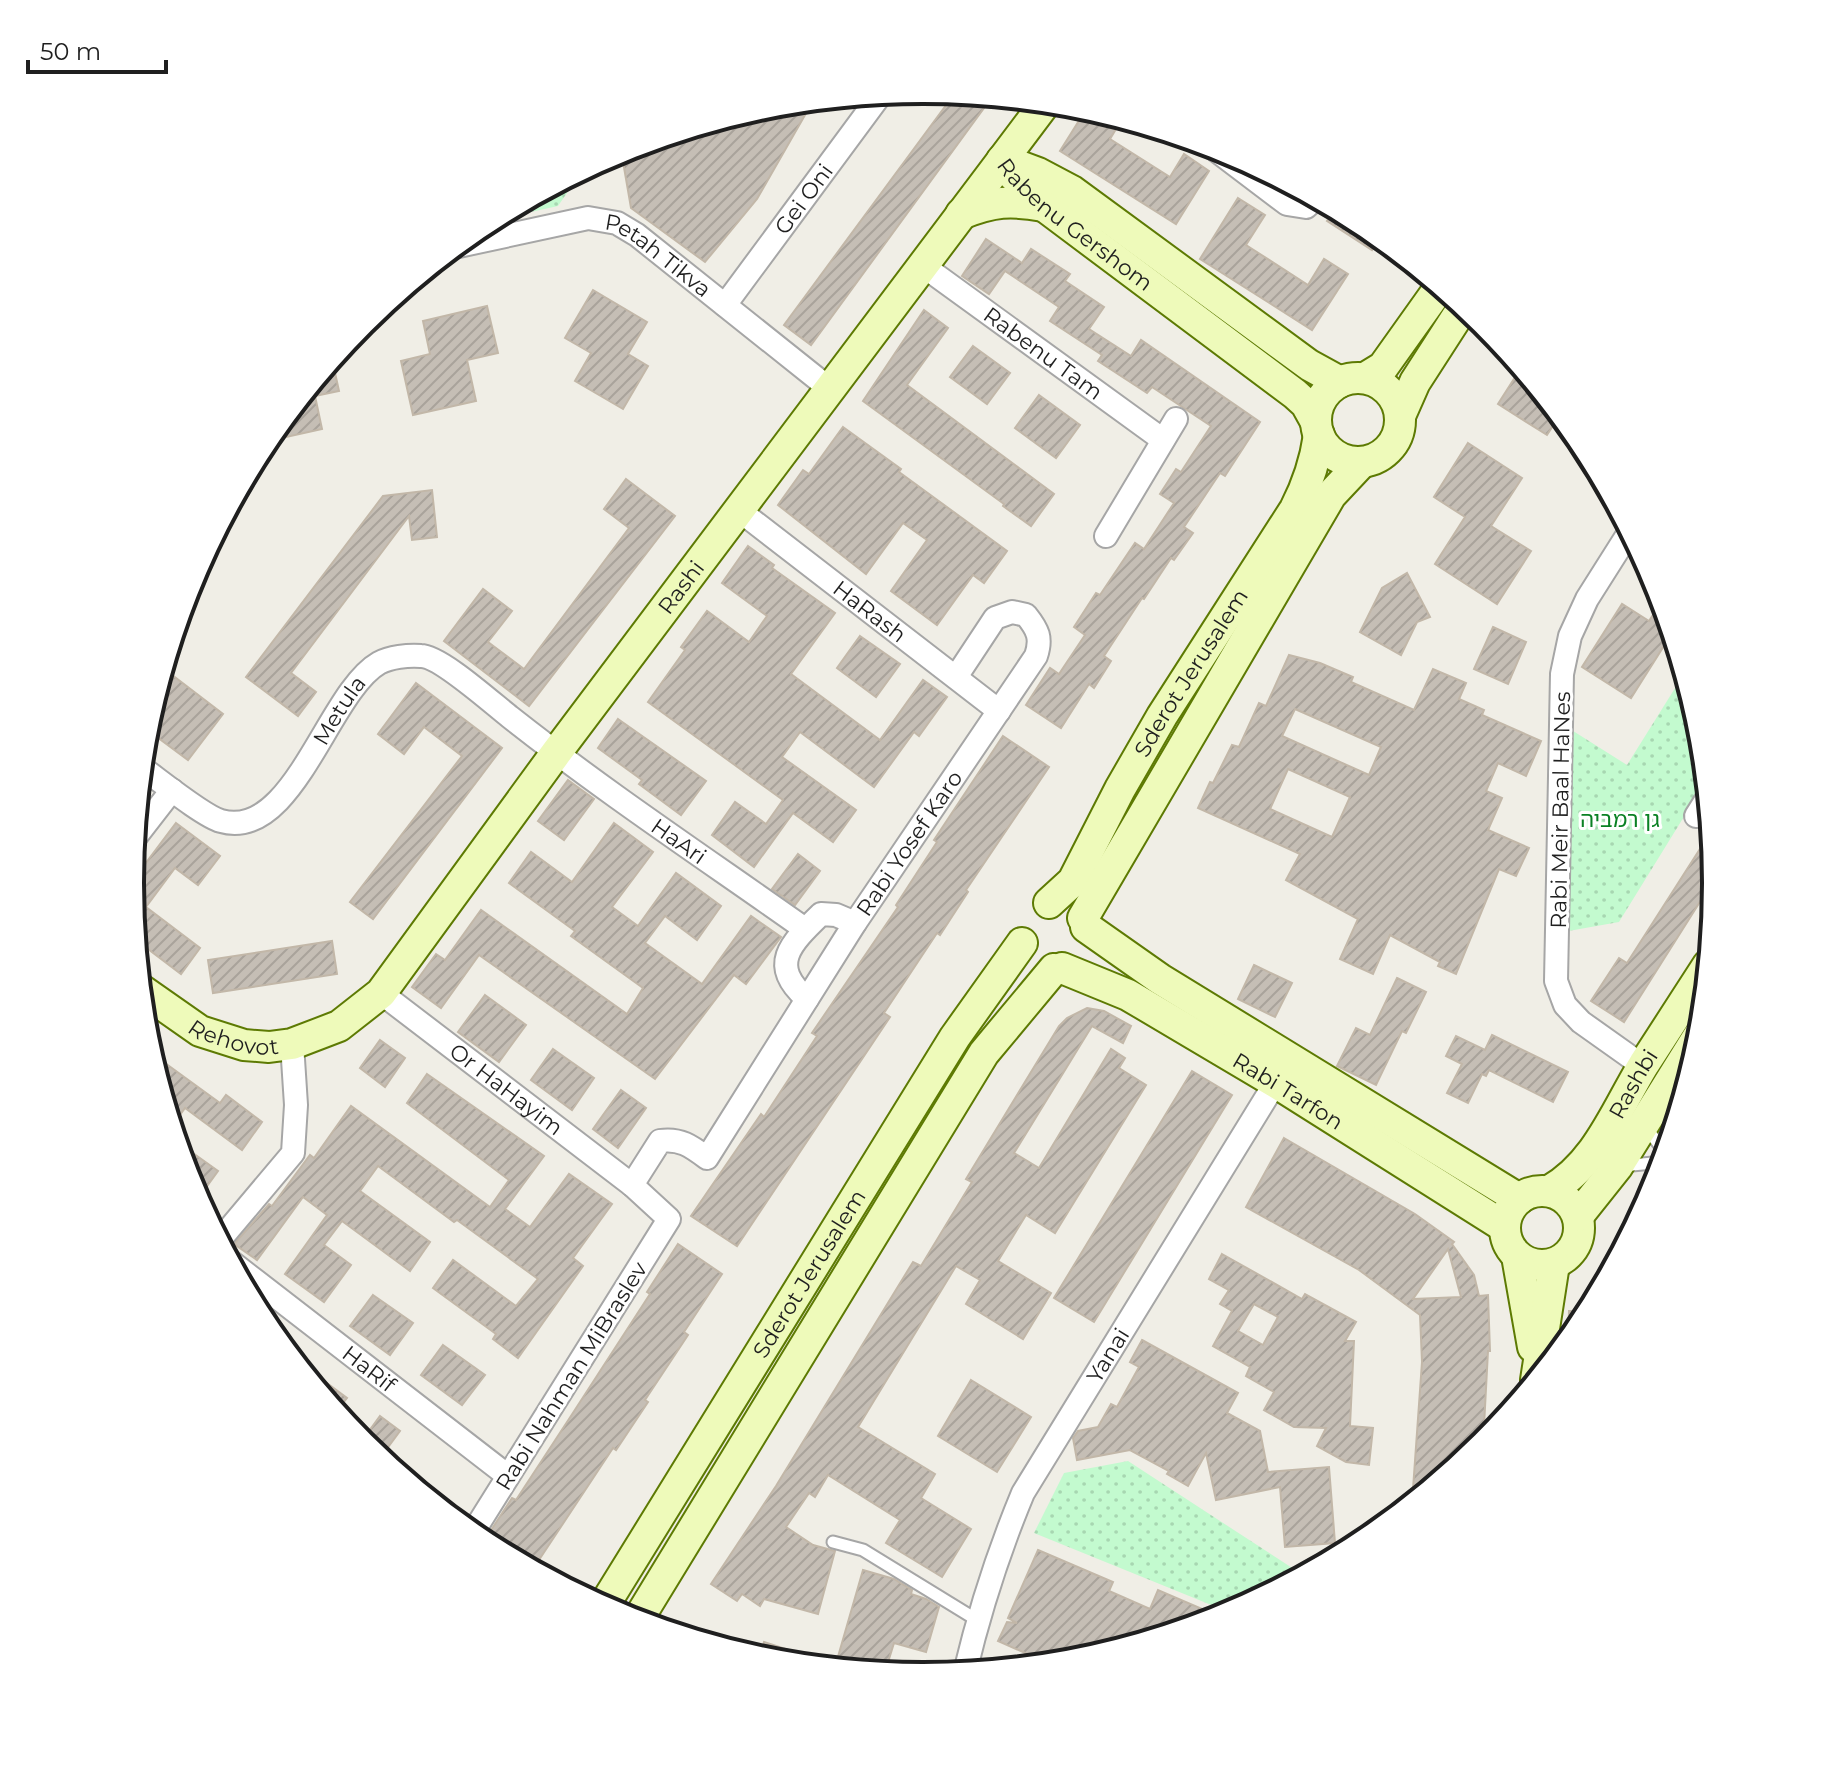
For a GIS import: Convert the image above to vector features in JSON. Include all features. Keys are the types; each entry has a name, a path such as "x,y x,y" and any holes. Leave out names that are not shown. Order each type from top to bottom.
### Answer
{"street":[{"name":"Gei Oni","path":"725,305 872,106"},
{"name":"Rashi","path":"292,1044 339,1026 381,993 556,753 1038,113"},
{"path":"1041,114 1037,134 1040,148 1053,173 1072,191"},
{"name":"Rabenu Gershom","path":"1002,160 1038,173 1072,191 1309,365 1352,380"},
{"name":"Rabenu Gershom","path":"1002,160 1044,206 1295,394 1306,404 1317,428"},
{"path":"1250,176 1287,204 1308,206"},
{"path":"961,214 985,204 1008,200 1044,206"},
{"name":"Petah Tikva","path":"482,241 588,218 617,223 830,389"},
{"name":"Rabenu Tam","path":"922,265 1163,440"},
{"path":"1352,380 1380,384 1395,400 1400,416 1400,427 1391,447 1382,455 1362,462 1351,462 1331,453 1317,428 1317,412 1325,394 1352,380 1383,367 1434,295"},
{"path":"1400,416 1415,382 1457,316"},
{"path":"1106,536 1176,419"},
{"name":"Sderot Jerusalem","path":"1049,903 1073,881 1162,716 1295,509 1308,485 1315,462 1317,428"},
{"name":"Sderot Jerusalem","path":"1084,923 1331,495 1362,462"},
{"name":"HaRash","path":"740,511 999,711"},
{"name":"Rabi Meir Baal HaNes","path":"1623,541 1587,599 1570,636 1562,674 1556,981 1565,1005 1581,1022 1643,1066"},
{"name":"Rabi Yosef Karo","path":"632,1185 660,1141 674,1139 707,1158 855,923 1036,656 1040,644 1039,631 1026,615 1012,612 995,618 956,677"},
{"name":"Metula","path":"152,775 220,821 247,823 266,814 313,752 354,685 379,663 425,655 450,670 556,753"},
{"name":"HaAri","path":"556,753 805,929"},
{"path":"147,822 172,790"},
{"path":"1049,903 1068,906 1084,923 1086,945 1077,960 1058,969 1037,964 1025,952 1022,943 1025,921 1035,909 1049,903"},
{"path":"807,999 792,986 785,970 791,946 821,914 836,915 855,923"},
{"name":"Rabi Tarfon","path":"1084,923 1283,1070 1505,1227"},
{"name":"Sderot Jerusalem","path":"610,1596 955,1037 1022,943"},
{"name":"Sderot Jerusalem","path":"644,1610 984,1053 1058,969"},
{"name":"Rabi Tarfon","path":"1058,969 1128,995 1283,1070 1519,1199"},
{"name":"Rashbi","path":"1549,1191 1569,1180 1582,1167 1695,985"},
{"name":"Or HaHayim","path":"381,993 632,1185 669,1219"},
{"name":"Rehovot","path":"153,998 200,1031 223,1040 269,1047 292,1044"},
{"path":"226,1232 293,1153 296,1105 292,1044"},
{"name":"Rashbi","path":"1578,1216 1617,1167 1680,1065"},
{"name":"Yanai","path":"968,1660 998,1552 1023,1493 1283,1070"},
{"path":"1538,1191 1549,1191 1566,1199 1578,1216 1578,1239 1573,1249 1554,1264 1535,1265 1517,1256 1510,1247 1505,1227 1507,1216 1519,1199 1538,1191"},
{"name":"Rabi Nahman MiBraslev","path":"479,1523 669,1219"},
{"path":"1517,1256 1535,1365"},
{"path":"1538,1360 1554,1264"},
{"name":"HaRif","path":"251,1278 508,1476"}],"lane":[{"path":"1643,1123 1658,1142"},
{"path":"1617,1167 1650,1163"},
{"path":"833,1542 863,1550 977,1620"}],"green space":[{"path":"570,188 558,206 525,213"},
{"name":"גן רמביה","path":"1676,686 1687,731 1697,796 1619,922 1563,932 1570,729 1627,765"},
{"path":"1128,1461 1293,1568 1213,1606 1034,1533 1064,1473"}],"building":[{"path":"946,105 985,107 811,345 784,325"},
{"path":"806,113 757,199 705,262 631,208 623,164 721,131"},
{"path":"1079,120 1116,129 1110,139 1170,177 1184,154 1209,171 1176,224 1060,151"},
{"path":"1238,198 1265,215 1246,245 1308,285 1324,259 1348,274 1312,330 1200,259"},
{"path":"1329,218 1373,248 1372,250 1327,221"},
{"path":"986,239 1022,263 1031,249 1070,274 1065,281 1104,307 1089,329 1131,356 1141,340 1260,422 1225,476 1220,473 1184,527 1193,533 1142,598 1104,656 1111,661 1094,688 1089,684 1061,728 1026,705 1050,668 1059,674 1085,635 1074,627 1096,593 1100,595 1135,543 1144,549 1174,503 1160,494 1176,469 1181,472 1211,426 1152,387 1147,393 1098,361 1102,355 1050,321 1059,307 1005,271 989,294 962,276"},
{"path":"593,290 647,322 628,354 648,366 623,409 575,381 591,353 565,338"},
{"path":"487,306 498,353 467,360 476,401 413,415 401,361 430,354 423,321"},
{"path":"924,310 948,328 907,385 1054,494 1031,526 863,401"},
{"path":"973,346 1010,373 987,404 950,377"},
{"path":"335,372 339,391 315,396"},
{"path":"1515,377 1553,426 1547,435 1498,404"},
{"path":"1039,395 1080,425 1056,458 1015,428"},
{"path":"315,396 322,429 284,437"},
{"path":"843,427 1007,551 984,583 973,575 937,625 891,591 927,540 903,523 866,574 778,505 803,470 809,474"},
{"path":"1468,443 1522,478 1491,526 1531,551 1497,604 1435,564 1465,517 1434,497"},
{"path":"626,479 675,516 529,706 444,641 483,589 512,611 488,642 524,669 629,528 604,509"},
{"path":"432,490 437,537 412,540 409,516 291,673 316,692 298,716 246,677 383,496"},
{"path":"748,546 774,565 772,568 835,613 791,674 880,740 923,680 947,697 919,736 914,732 874,787 800,732 782,757 856,810 833,842 793,813 754,867 712,835 735,802 766,824 783,800 648,702 685,650 681,647 707,611 749,642 767,616 722,583"},
{"path":"1407,573 1430,617 1417,622 1401,655 1360,632 1382,588"},
{"path":"1622,604 1649,621 1654,614 1664,645 1631,698 1582,667"},
{"path":"1493,627 1526,642 1508,684 1474,669"},
{"path":"860,636 900,664 876,697 837,668"},
{"path":"1289,655 1320,663 1353,677 1351,682 1414,710 1433,669 1466,683 1459,699 1484,710 1482,715 1541,741 1526,776 1498,763 1486,791 1502,798 1488,830 1529,848 1516,876 1499,869 1456,974 1390,935 1373,974 1340,959 1358,919 1286,880 1300,854 1198,808 1232,745 1239,747 1259,703 1266,706","holes":["1295,709 1381,747 1369,775 1282,736","1288,769 1350,797 1332,837 1270,809"]},
{"path":"173,675 223,714 188,760 158,738"},
{"path":"416,683 502,748 373,919 350,902 462,756 424,727 404,754 378,734"},
{"path":"618,719 706,781 681,815 639,784 642,780 598,748"},
{"path":"1003,736 1049,767 966,890 968,892 940,935 937,933 884,1013 890,1017 737,1246 691,1216 761,1114 764,1117 817,1036 812,1033 898,907 896,905 937,842 934,840"},
{"path":"568,780 594,799 564,840 538,821"},
{"path":"176,823 220,856 198,885 175,868 146,907 200,948 181,974 147,949 144,883 145,864"},
{"path":"614,823 653,852 612,907 638,926 676,873 721,906 697,940 665,916 645,943 702,984 751,916 781,937 746,984 734,975 655,1079 479,955 441,1008 412,987 436,954 445,960 481,910 627,1014 643,988 571,936 575,931 509,883 531,852 572,882"},
{"path":"1700,849 1701,900 1624,1022 1591,1001 1619,958 1627,963"},
{"path":"798,854 820,871 795,905 772,889"},
{"path":"332,941 337,974 213,993 208,960"},
{"path":"1254,965 1292,983 1275,1017 1238,999"},
{"path":"1397,978 1426,992 1406,1033 1402,1031 1376,1085 1337,1066 1356,1028 1370,1035"},
{"path":"485,995 526,1025 499,1062 458,1032"},
{"path":"1087,1008 1104,1011 1131,1026 1123,1043 1092,1026 1014,1153 1039,1168 1111,1049 1125,1058 1119,1068 1146,1085 1055,1233 1026,1215 998,1261 1051,1293 1023,1339 966,1304 980,1280 956,1266 858,1427 935,1474 921,1498 971,1529 942,1577 886,1543 900,1520 828,1475 815,1497 809,1493 786,1527 813,1545 835,1551 818,1614 764,1599 760,1606 742,1594 737,1601 711,1584 776,1486 913,1262 921,1266 972,1182 966,1179 1059,1026 1067,1018"},
{"path":"1492,1035 1568,1072 1553,1102 1489,1070 1486,1076 1482,1074 1468,1103 1447,1093 1462,1064 1446,1056 1456,1036 1485,1050"},
{"path":"380,1040 405,1058 385,1087 360,1068"},
{"path":"553,1049 594,1078 572,1110 531,1080"},
{"path":"166,1064 220,1103 226,1095 262,1122 242,1150 185,1108 180,1115"},
{"path":"1192,1071 1232,1095 1094,1322 1054,1298"},
{"path":"427,1074 544,1156 505,1209 530,1227 569,1174 612,1204 573,1258 583,1266 518,1358 493,1339 496,1334 433,1288 453,1260 516,1306 538,1279 378,1166 360,1191 430,1242 410,1271 342,1221 324,1245 351,1265 324,1302 285,1274 327,1215 303,1197 257,1260 234,1244 269,1204 272,1206 310,1155 314,1158 351,1106 490,1207 509,1180 407,1103"},
{"path":"621,1090 646,1108 618,1148 593,1129"},
{"path":"1284,1138 1415,1214 1454,1242 1452,1244 1474,1275 1479,1296 1488,1295 1490,1351 1484,1423 1413,1488 1422,1362 1420,1315 1359,1270 1246,1207","holes":["1448,1249 1461,1297 1413,1299"]},
{"path":"192,1153 218,1171 206,1188"},
{"path":"678,1244 722,1274 684,1332 688,1335 645,1400 648,1402 616,1450 613,1448 538,1561 490,1531 512,1498 516,1500 650,1294 647,1292"},
{"path":"1222,1254 1302,1299 1305,1294 1356,1322 1345,1341 1354,1341 1350,1426 1373,1428 1369,1465 1346,1462 1317,1446 1326,1428 1294,1427 1264,1410 1274,1392 1246,1376 1250,1367 1213,1346 1232,1311 1220,1304 1229,1290 1209,1279","holes":["1254,1304 1278,1317 1263,1345 1238,1331"]},
{"path":"373,1295 413,1323 390,1355 350,1326"},
{"path":"1142,1340 1238,1393 1227,1413 1260,1431 1268,1472 1329,1467 1335,1543 1285,1547 1280,1487 1216,1500 1206,1453 1188,1486 1167,1474 1169,1471 1130,1450 1077,1460 1073,1438 1078,1431 1098,1427 1111,1404 1117,1407 1139,1367 1130,1362"},
{"path":"443,1345 485,1375 462,1405 421,1375"},
{"path":"971,1380 1031,1417 997,1472 938,1436"},
{"path":"324,1381 347,1398 343,1403"},
{"path":"380,1416 400,1431 387,1448 369,1431"},
{"path":"1038,1550 1113,1582 1109,1591 1150,1609 1158,1590 1204,1610 1125,1635 1028,1654 998,1641 1007,1622 1017,1623 1008,1618"},
{"path":"863,1570 894,1579 912,1590 911,1594 939,1607 926,1652 894,1643 889,1661 838,1657"},
{"path":"764,1642 787,1650 771,1647 763,1645"}]}
